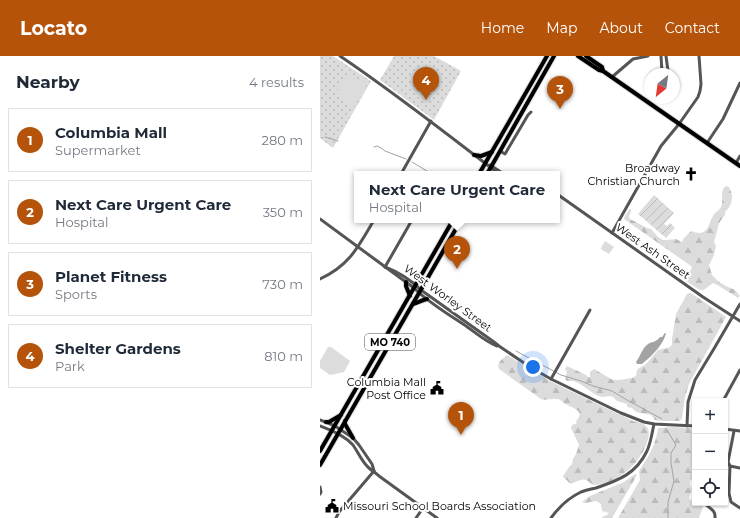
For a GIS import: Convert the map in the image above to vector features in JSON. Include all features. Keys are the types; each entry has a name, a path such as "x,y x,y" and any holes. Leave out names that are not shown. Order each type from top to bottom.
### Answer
{"main road":[{"path":"481,171 547,56"},
{"path":"578,56 612,77 740,166"},
{"path":"586,56 602,67 603,71"},
{"path":"489,171 554,57"},
{"path":"474,155 481,156 492,152"},
{"name":"MO 740","path":"320,451 451,223"},
{"name":"MO 740","path":"320,465 459,223"},
{"path":"406,282 410,296"},
{"path":"413,304 426,298"},
{"path":"326,422 329,422 341,415"},
{"path":"345,420 354,438"}],"street":[{"path":"340,56 431,121 496,171"},
{"path":"612,77 634,58 648,56"},
{"path":"661,56 662,68"},
{"path":"666,56 668,68"},
{"path":"612,233 661,146 698,97 701,84 699,56"},
{"path":"707,143 726,114 740,82"},
{"path":"500,151 505,154 531,112"},
{"path":"403,171 431,121"},
{"path":"736,163 740,156"},
{"path":"491,167 498,171"},
{"name":"West Ash Street","path":"560,196 732,317 740,321"},
{"name":"West Worley Street","path":"320,219 406,282 415,286"},
{"path":"320,279 338,269 346,262 359,247 372,223"},
{"path":"385,267 410,223"},
{"name":"West Worley Street","path":"385,267 396,271 415,286 426,298 486,340 499,346"},
{"name":"West Worley Street","path":"420,291 530,367 551,379 621,413 644,422 692,426"},
{"path":"687,426 688,402 695,380 740,304"},
{"path":"551,379 590,310"},
{"path":"725,398 740,370"},
{"path":"320,420 335,426 354,438 372,464 374,471"},
{"path":"551,518 560,506 569,499 581,492 619,480 633,470 638,465 647,450 654,424"},
{"path":"320,426 338,434 350,442 368,468 437,518"},
{"path":"728,429 740,431"},
{"path":"728,457 734,431"},
{"path":"728,463 730,466 730,502 740,508"},
{"path":"730,466 740,468"},
{"path":"336,518 339,512 374,471"},
{"path":"320,487 320,494"},
{"path":"708,506 714,510 716,518"},
{"path":"416,518 423,508"}],"green space":[{"path":"320,56 333,56 371,81 333,148 320,138"},
{"path":"394,56 434,56 461,71 434,120 380,80"},
{"path":"348,73 367,84 353,108 336,95"},
{"path":"726,186 729,187 731,191 732,200 730,206 725,212 725,215 719,223 714,242 716,246 714,255 709,265 712,275 719,282 735,290 740,296 738,298 713,283 702,290 685,280 692,268 691,266 624,219 626,214 631,209 629,216 630,219 651,229 663,240 676,239 682,242 691,231 700,233 707,229 713,216 720,209 722,192"},
{"path":"654,195 674,213 664,224 667,226 670,223 675,228 666,238 638,214"},
{"path":"605,241 614,247 609,254 601,249"},
{"path":"689,293 726,317 689,384 681,420 655,420 651,415 636,412 632,408 627,407 627,404 617,401 613,397 602,397 596,395 580,384 574,381 567,381 565,379 567,372 565,369 567,366 588,377 590,377 590,372 594,369 613,380 632,378 636,376 637,370 646,364 658,350 671,346 676,314"},
{"path":"328,347 331,347 350,361 344,372 330,375 320,368 320,361"},
{"path":"507,355 550,381 646,426 649,434 646,445 640,457 632,467 622,475 610,481 599,484 592,485 587,480 582,480 571,484 564,478 563,476 572,464 579,445 571,428 572,425 577,423 576,421 580,415 579,412 575,408 560,400 541,399 499,369 498,366 500,361"},
{"path":"673,427 692,429 692,479 690,481 690,485 692,489 689,498 692,501 692,506 703,507 699,518 618,518 640,480 639,471 653,445 658,428"},
{"path":"635,474 637,475 612,518 602,518 609,513 602,511 601,504 596,501 585,503 582,502 590,496 624,482"}],"shaded area":[{"path":"665,333 663,342 653,354 642,364 637,364 636,362 646,346 662,337"}],"waterway":[{"path":"325,137 338,141"},
{"path":"374,147 377,146 385,151 406,159"},
{"path":"412,162 427,171"},
{"path":"516,351 561,375 612,391 662,419"},
{"path":"667,430 676,445 671,453 674,481 668,502 668,518"}],"place":[{"name":"Shelter Gardens","path":"426,100"},
{"name":"Planet Fitness","path":"560,109"},
{"name":"Broadway Christian Church","path":"691,174"},
{"name":"Next Care Urgent Care","path":"457,269"},
{"name":"Columbia Mall Post Office","path":"437,388"},
{"name":"Columbia Mall","path":"461,435"},
{"name":"Missouri School Boards Association","path":"332,506"}]}
